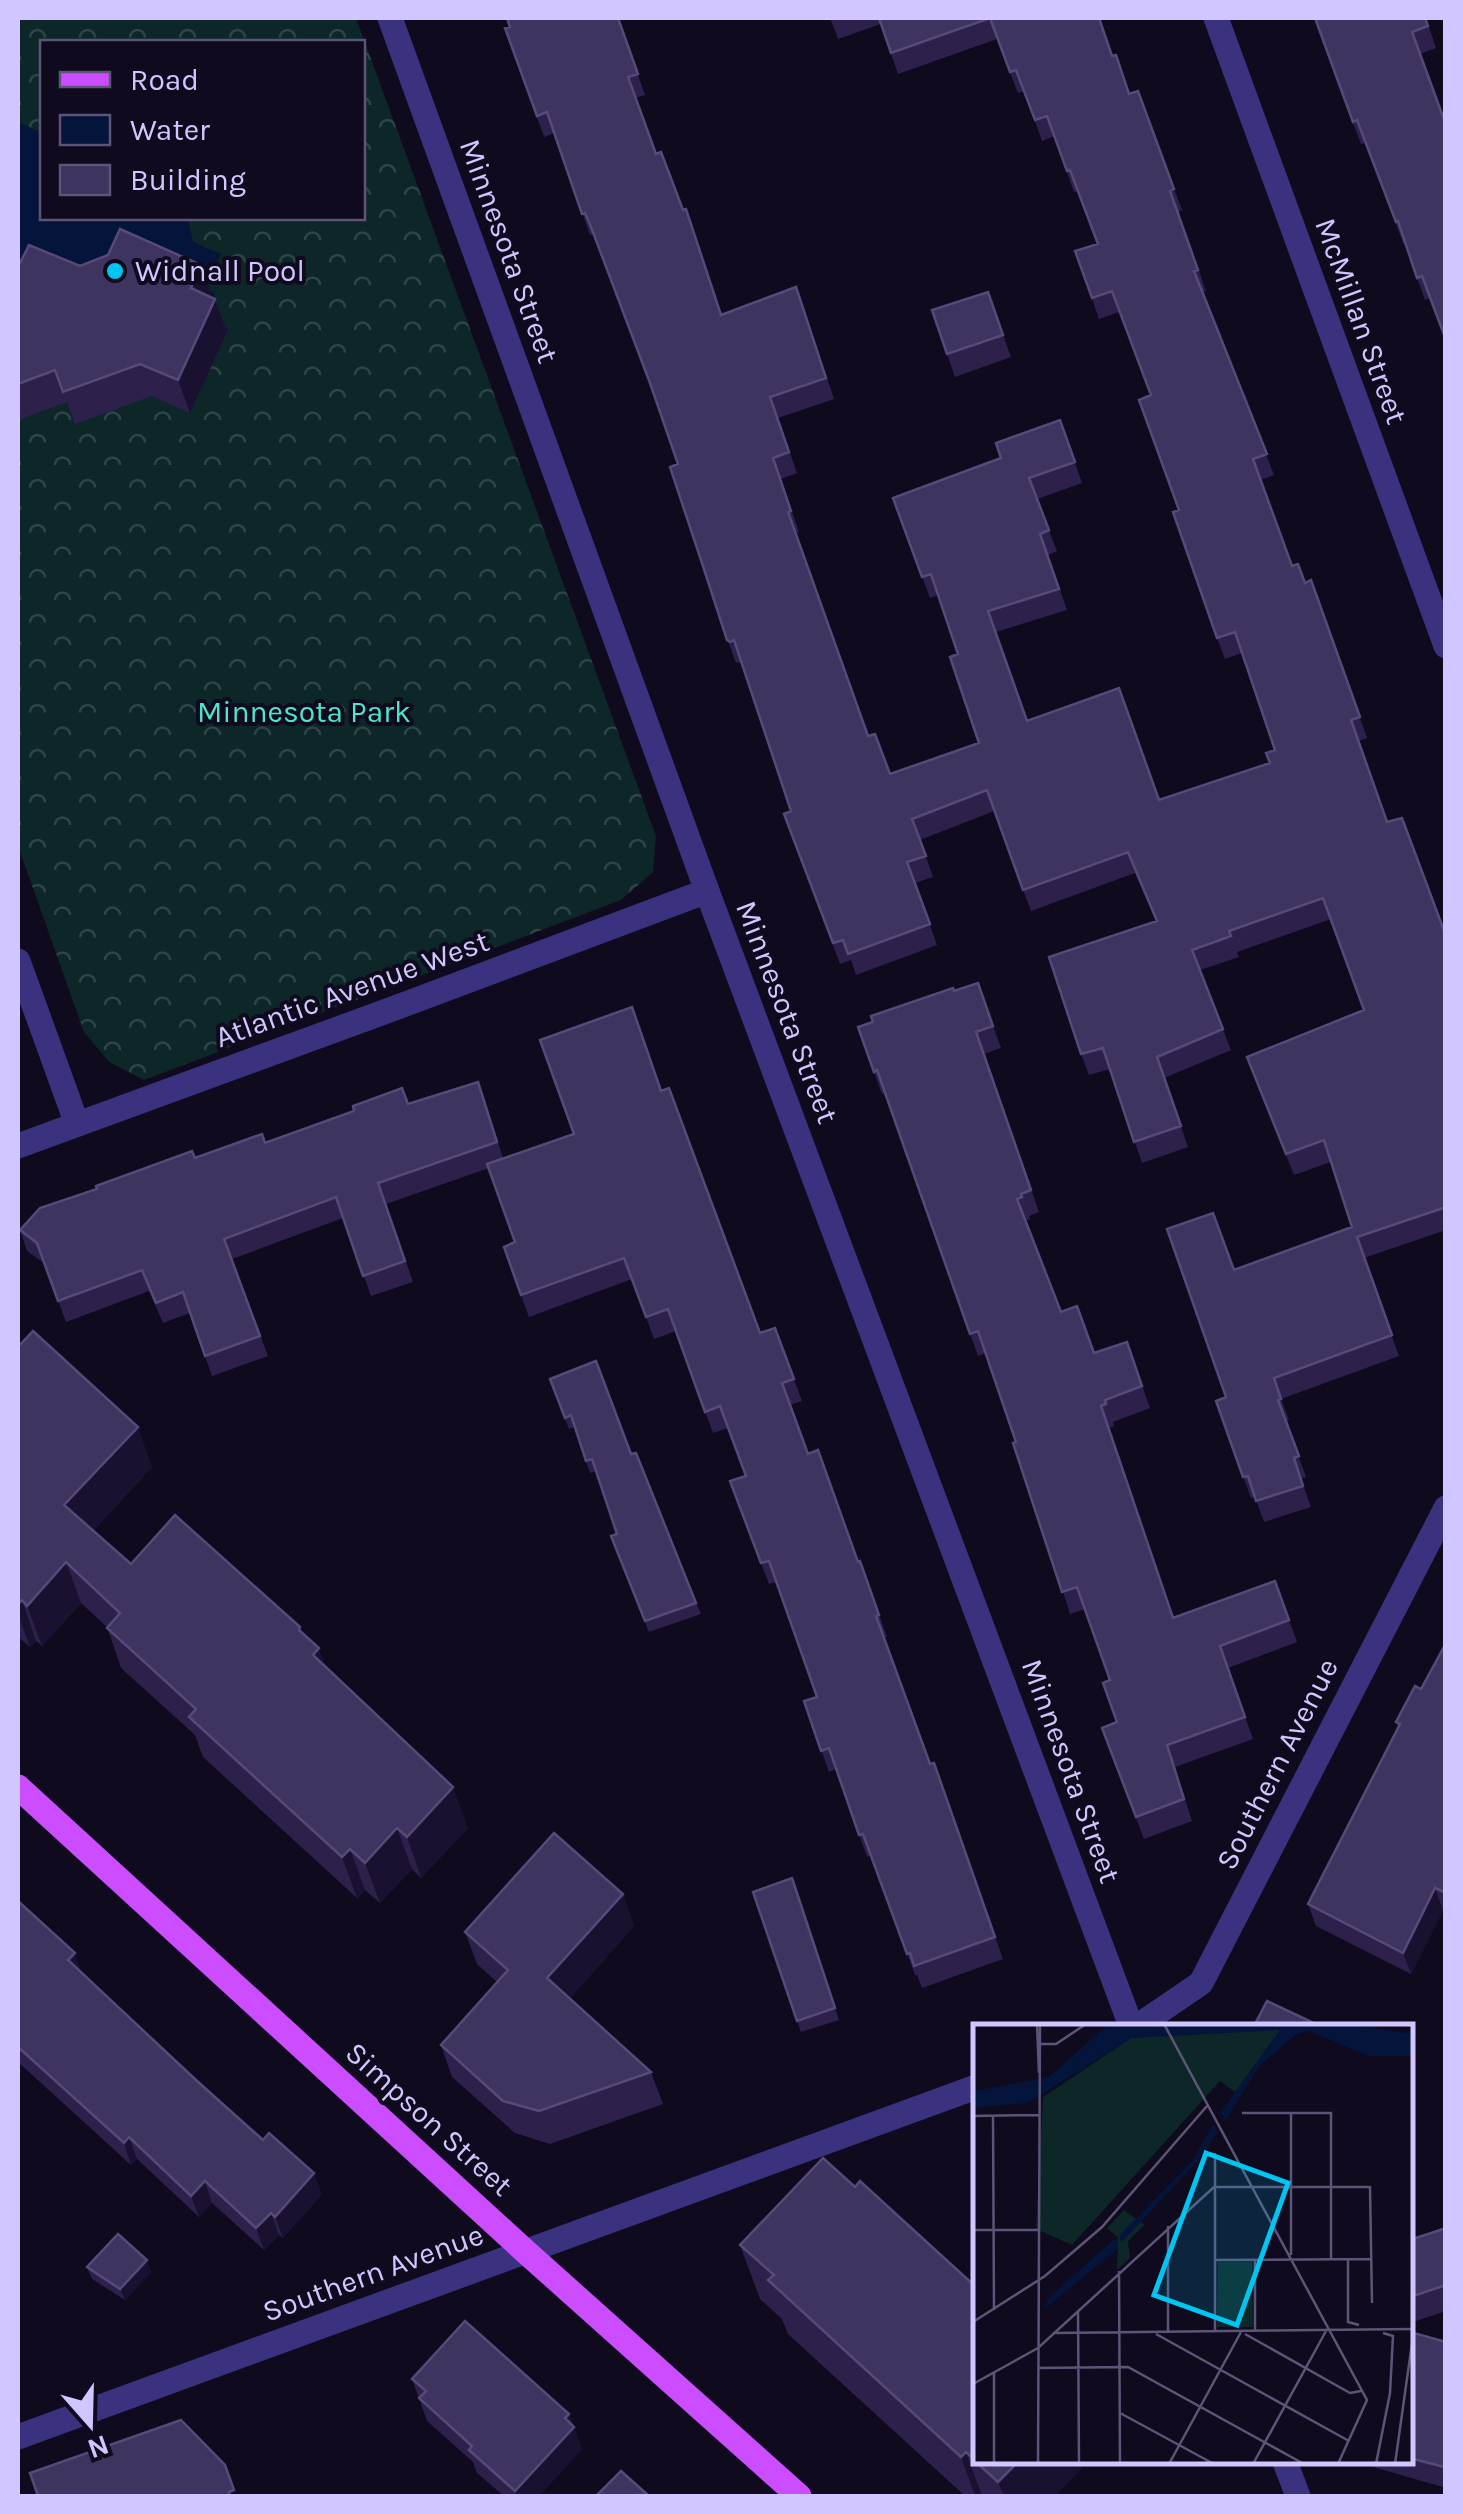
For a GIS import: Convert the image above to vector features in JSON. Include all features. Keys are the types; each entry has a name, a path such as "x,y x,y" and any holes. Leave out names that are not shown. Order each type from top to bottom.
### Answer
{"main road":[{"name":"Simpson Street","path":"18,1787 799,2496"}],"street":[{"name":"Minnesota Street","path":"390,18 707,892 1134,2024"},
{"name":"McMillan Street","path":"1216,18 1446,646"},
{"name":"Atlantic Avenue West","path":"18,1146 707,892"},
{"path":"18,961 76,1124"},
{"name":"Southern Avenue","path":"1138,2024 1202,1983 1446,1508"},
{"name":"Southern Avenue","path":"18,2437 973,2089"},
{"path":"1287,2464 1298,2496"}],"green space":[{"name":"Minnesota Park","path":"18,18 356,18 364,40 40,40 40,220 365,220 365,43 656,836 653,872 621,900 144,1080 109,1062 84,1032 18,846"}],"water":[{"name":"Widnall Pool","path":"18,122 40,132 40,220 188,220 193,242 221,254 206,288 215,294 203,318 228,329 189,408 153,393 66,399 18,416"}],"building":[{"path":"507,18 618,18 638,74 628,77 656,154 661,152 683,210 686,209 721,315 796,287 826,378 770,397 789,452 773,458 791,511 788,512 868,736 875,734 890,774 979,743 950,657 958,654 931,574 922,577 893,498 1001,458 996,443 1060,420 1075,462 1029,478 1049,530 1040,534 1059,589 988,611 1027,721 1119,688 1159,800 1270,763 1266,753 1275,750 1235,632 1217,638 1173,512 1179,510 1139,400 1151,395 1112,291 1092,298 1075,251 1098,244 1070,170 1067,171 1047,116 1035,120 1016,70 1010,72 990,18 1099,18 1129,94 1138,91 1174,189 1170,191 1198,270 1194,271 1267,454 1253,459 1292,566 1298,564 1305,583 1311,580 1360,717 1351,720 1387,822 1402,818 1446,936 1446,1207 1357,1237 1392,1335 1274,1378 1299,1456 1294,1458 1303,1486 1256,1501 1248,1476 1243,1477 1216,1401 1226,1397 1167,1229 1213,1213 1234,1270 1352,1227 1324,1140 1286,1154 1247,1057 1364,1010 1323,898 1229,931 1231,936 1192,950 1223,1029 1157,1057 1181,1126 1134,1142 1103,1048 1081,1054 1049,957 1157,921 1128,852 1023,890 987,790 912,819 926,856 907,862 930,924 848,954 843,940 833,943 784,814 791,811 734,640 727,640 670,467 678,464 650,383 591,227 585,213 582,214 547,112 537,116 505,28 510,27"},
{"path":"879,18 990,18 891,53"},
{"path":"1315,18 1425,18 1428,26 1412,32 1446,125 1446,340 1422,276 1417,278 1357,120 1353,122"},
{"path":"120,229 201,265 191,288 215,299 178,380 140,364 63,392 55,370 18,384 18,267 29,245 80,266 108,255"},
{"path":"988,292 1003,335 947,354 932,310"},
{"path":"978,983 993,1026 976,1032 1031,1190 1017,1199 1061,1312 1077,1306 1094,1353 1127,1342 1142,1386 1105,1400 1106,1404 1101,1406 1173,1618 1275,1581 1289,1620 1220,1646 1245,1717 1167,1745 1184,1799 1136,1817 1102,1728 1117,1722 1103,1683 1110,1680 1077,1587 1062,1592 978,1331 970,1334 877,1070 874,1072 858,1027 873,1022 871,1016"},
{"path":"632,1007 661,1091 669,1088 760,1333 775,1328 794,1379 782,1383 808,1454 818,1450 995,1937 914,1966 863,1834 859,1835 829,1748 821,1751 804,1701 817,1697 769,1561 761,1563 730,1481 746,1476 720,1406 705,1412 668,1309 646,1317 624,1258 521,1295 504,1247 515,1242 487,1164 574,1134 540,1040"},
{"path":"478,1082 497,1142 378,1183 405,1261 363,1276 336,1197 224,1239 260,1336 205,1356 183,1292 156,1303 142,1270 58,1301 37,1243 20,1230 40,1208 192,1151 195,1158 262,1134 265,1143 354,1111 353,1106 402,1088 408,1104"},
{"path":"33,1331 138,1427 64,1505 131,1564 175,1515 300,1627 319,1648 313,1655 453,1787 407,1837 397,1828 365,1863 350,1849 342,1857 189,1717 196,1709 107,1628 120,1613 66,1562 27,1606 22,1600 18,1604 18,1347"},
{"path":"596,1361 631,1454 636,1453 696,1603 645,1621 611,1536 617,1534 592,1459 586,1461 571,1415 565,1418 550,1379"},
{"path":"1446,1643 1446,1893 1435,1888 1403,1953 1308,1904 1400,1724 1396,1722 1415,1686 1421,1689"},
{"path":"554,1833 623,1894 547,1978 651,2072 539,2111 503,2101 441,2045 508,1970 465,1932"},
{"path":"792,1878 835,2008 797,2021 753,1892"},
{"path":"18,1901 75,1953 68,1960 198,2082 263,2140 269,2133 314,2173 275,2217 271,2213 256,2228 205,2181 191,2196 129,2137 124,2143 18,2047"},
{"path":"1267,2001 1316,2024 1255,2024"},
{"path":"823,2158 855,2187 860,2181 973,2284 973,2458 966,2452 961,2457 768,2280 774,2275 740,2245"},
{"path":"1446,2228 1446,2285 1413,2296 1413,2239"},
{"path":"118,2234 147,2260 120,2289 87,2267"},
{"path":"465,2321 569,2414 565,2418 574,2427 515,2491 419,2398 426,2391 412,2379"},
{"path":"1413,2333 1446,2342 1444,2467 1413,2459"},
{"path":"181,2420 225,2465 234,2490 229,2492 230,2496 38,2496 30,2473"},
{"path":"978,2464 1016,2464 998,2482"},
{"path":"621,2471 649,2496 596,2496"}],"place":[{"name":"Widnall Pool","path":"115,271"}]}
